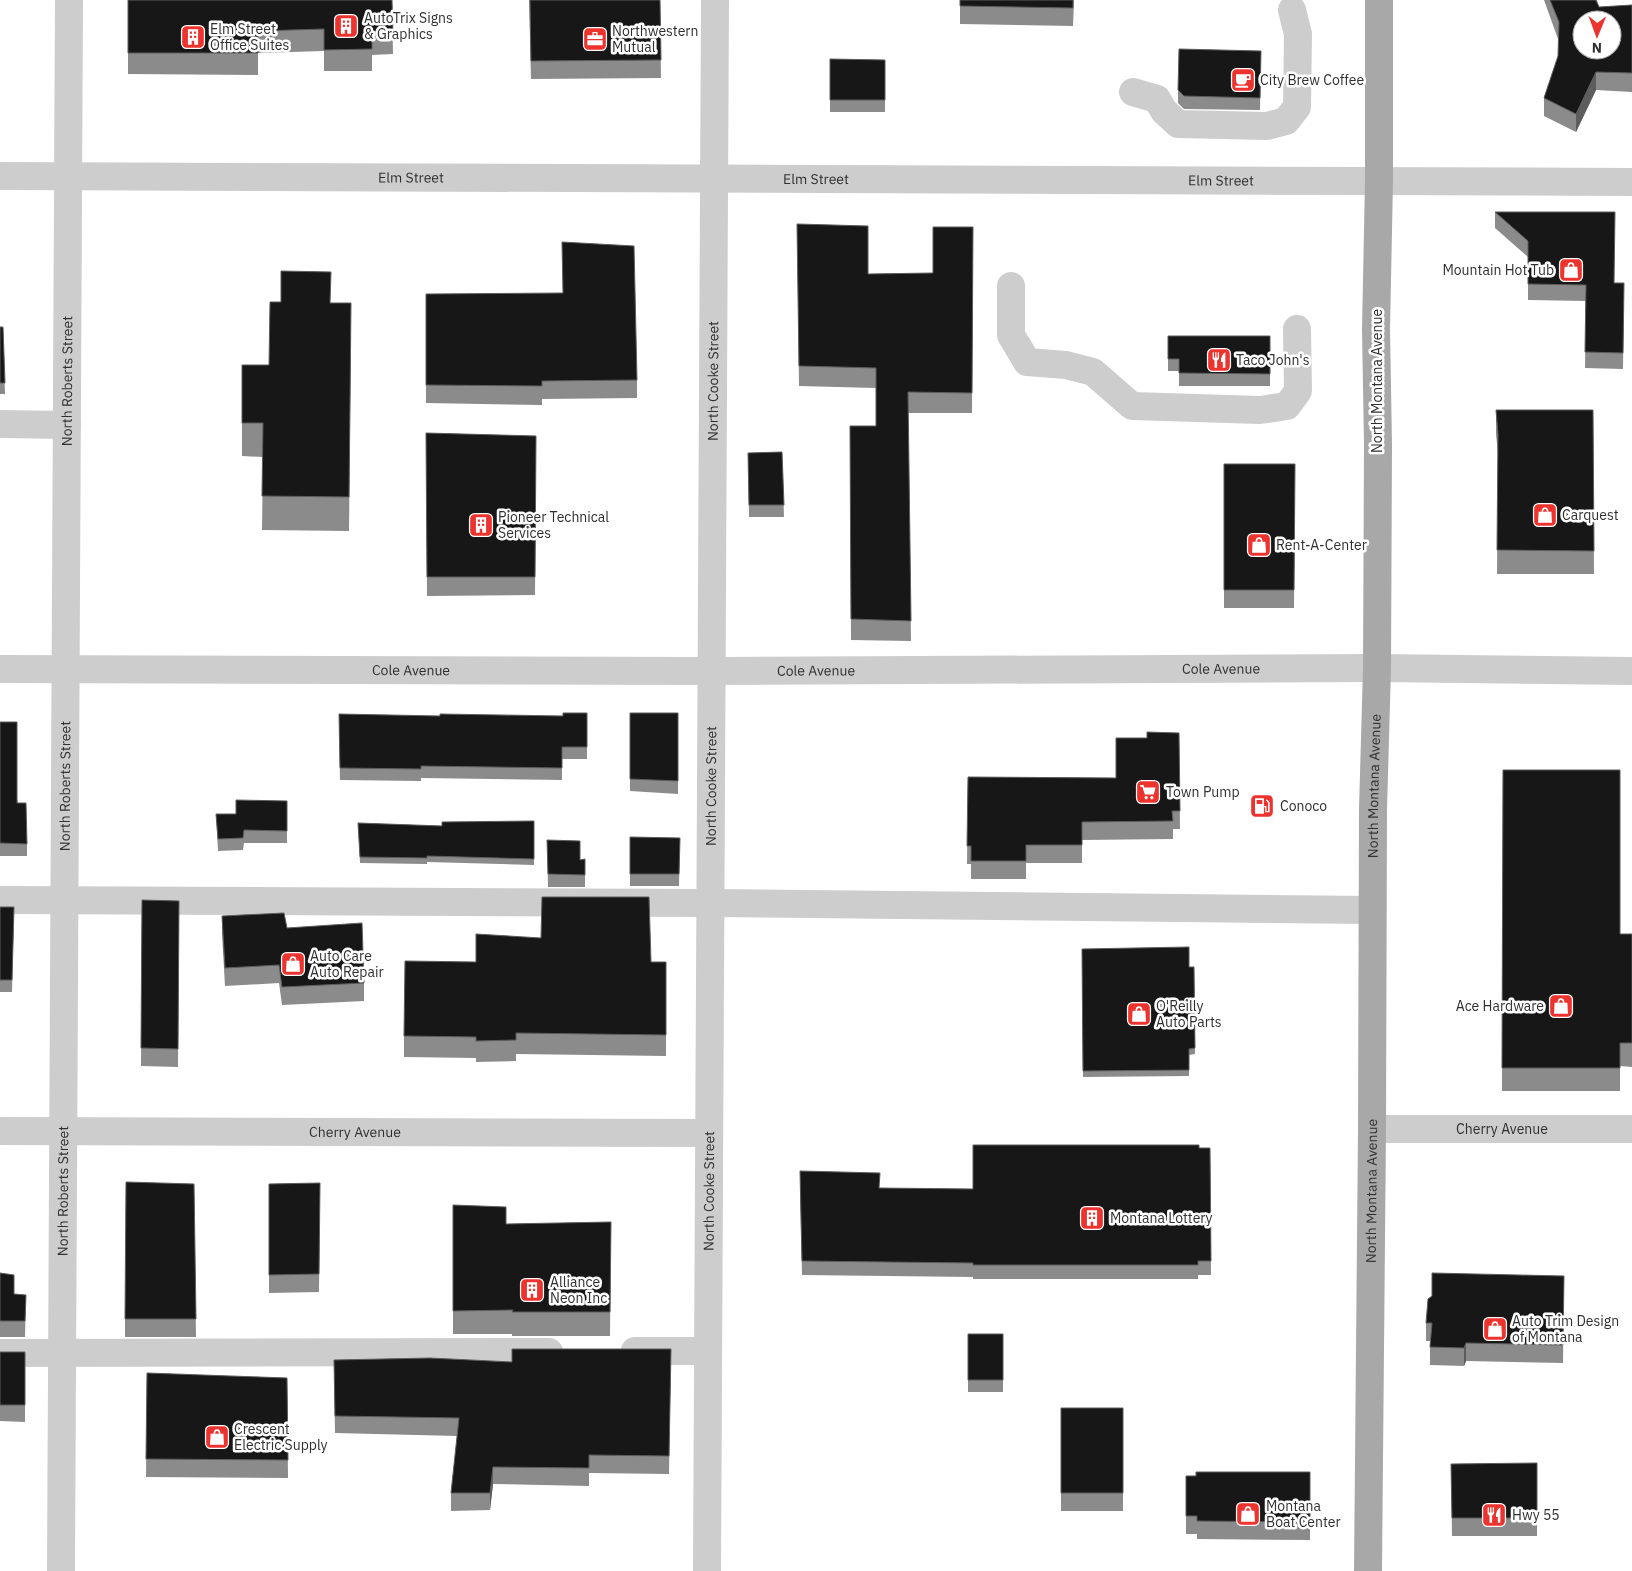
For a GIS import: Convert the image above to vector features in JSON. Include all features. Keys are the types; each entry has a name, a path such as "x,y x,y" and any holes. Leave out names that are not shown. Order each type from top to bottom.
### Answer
{"main road":[{"name":"North Montana Avenue","path":"1368,1571 1372,1129 1372,809 1377,668 1378,445 1376,329 1379,181 1379,0"}],"street":[{"name":"North Roberts Street","path":"61,1571 69,0"},
{"name":"North Cooke Street","path":"707,1571 715,0"},
{"path":"1133,92 1157,99 1164,112 1178,124 1267,126 1286,121 1297,107 1298,34 1292,10"},
{"name":"Elm Street","path":"0,176 1632,182"},
{"path":"1012,286 1011,335 1027,362 1066,365 1093,372 1132,406 1260,410 1287,406 1298,391 1297,329"},
{"path":"0,424 67,425"},
{"name":"Cole Avenue","path":"0,669 711,671 1377,668 1632,671"},
{"path":"0,900 710,903 1372,910"},
{"name":"Cherry Avenue","path":"1372,1129 1632,1130"},
{"name":"Cherry Avenue","path":"0,1131 709,1133"},
{"path":"609,1352 708,1351"},
{"path":"0,1353 569,1352"}],"building":[{"path":"128,0 392,0 393,33 372,33 372,49 324,50 324,29 258,31 258,53 128,53"},
{"name":"Northwestern Mutual","path":"530,0 660,0 661,60 531,61"},
{"path":"960,0 1073,0 1073,8 960,6"},
{"path":"1550,0 1596,0 1599,7 1632,5 1632,73 1596,72 1576,114 1544,98 1558,56 1559,22"},
{"path":"1179,49 1261,51 1260,98 1184,96 1178,90"},
{"path":"830,59 885,60 885,100 830,100"},
{"path":"1495,212 1615,212 1614,283 1624,283 1623,353 1585,352 1586,285 1528,284 1528,241"},
{"path":"797,224 868,226 868,274 933,273 933,227 973,227 972,393 908,392 911,621 851,619 850,426 876,426 876,368 799,366"},
{"path":"562,242 634,246 637,380 542,381 542,386 426,385 426,294 563,293"},
{"path":"281,271 331,272 330,303 351,303 349,497 262,496 263,423 242,423 242,365 269,365 270,302 281,302"},
{"path":"0,327 3,327 5,383 0,383"},
{"name":"Taco John's","path":"1168,336 1270,336 1270,374 1179,373 1179,359 1168,359"},
{"name":"Carquest","path":"1496,410 1593,410 1594,551 1497,550 1498,434"},
{"name":"Pioneer Technical Services","path":"426,433 536,436 535,577 427,577"},
{"path":"782,452 784,505 749,505 748,453"},
{"name":"Rent-A-Center","path":"1224,464 1295,464 1294,590 1224,590"},
{"path":"563,713 587,713 587,747 562,747 562,768 421,766 421,769 340,768 339,714 563,716"},
{"path":"630,713 678,713 678,781 630,779"},
{"path":"0,722 17,722 17,803 26,803 27,844 0,843"},
{"path":"1147,732 1179,733 1180,811 1172,811 1173,821 1082,822 1082,845 1026,845 1026,861 971,861 971,846 967,846 968,777 1116,778 1116,738 1147,738"},
{"name":"Ace Hardware","path":"1503,770 1620,770 1620,934 1632,934 1632,1043 1620,1043 1620,1068 1502,1068"},
{"path":"236,800 287,801 287,831 244,830 243,838 218,839 216,814 236,814"},
{"path":"534,821 534,859 427,856 427,858 360,857 358,823 442,826 442,822"},
{"path":"630,837 680,838 679,874 630,874"},
{"path":"547,840 580,841 580,860 585,859 585,875 548,874"},
{"path":"542,897 649,897 651,962 666,962 666,1035 516,1033 516,1040 476,1041 476,1037 404,1036 405,961 476,962 476,934 541,938"},
{"path":"142,900 179,901 178,1049 141,1048"},
{"path":"0,907 14,907 12,980 0,980"},
{"name":"Auto Care Auto Repair","path":"284,913 287,928 362,923 364,983 282,987 279,965 225,968 222,916"},
{"name":"O'Reilly Auto Parts","path":"1189,947 1189,967 1194,967 1195,1048 1189,1049 1189,1070 1083,1071 1082,949"},
{"path":"973,1145 1199,1145 1199,1148 1210,1148 1211,1261 1198,1261 1198,1265 973,1265 973,1263 802,1261 800,1171 880,1173 879,1188 973,1189"},
{"path":"126,1182 194,1184 196,1319 125,1319"},
{"path":"320,1183 319,1274 269,1275 269,1184"},
{"name":"Alliance Neon Inc","path":"453,1205 506,1207 506,1224 611,1222 610,1312 453,1311"},
{"path":"0,1273 14,1275 14,1294 26,1295 25,1321 0,1321"},
{"name":"Auto Trim Design of Montana","path":"1432,1273 1564,1276 1563,1345 1466,1343 1464,1348 1430,1347 1432,1323 1426,1323 1428,1299 1432,1296"},
{"path":"968,1334 1003,1334 1003,1380 968,1380"},
{"path":"512,1349 671,1349 669,1456 589,1455 589,1468 493,1467 490,1493 451,1493 459,1418 335,1416 334,1360 430,1358 512,1362"},
{"path":"0,1352 25,1352 25,1405 0,1405"},
{"name":"Crescent Electric Supply","path":"147,1373 287,1378 288,1460 146,1459"},
{"path":"1061,1408 1123,1408 1123,1493 1061,1493"},
{"name":"Hwy 55","path":"1537,1463 1537,1518 1452,1518 1451,1464"},
{"name":"Montana Boat Center","path":"1196,1472 1310,1472 1310,1522 1197,1521 1197,1516 1186,1516 1186,1476 1196,1476"}],"place":[{"name":"AutoTrix Signs & Graphics","path":"346,26"},
{"name":"Elm Street Office Suites","path":"193,37"},
{"name":"Northwestern Mutual","path":"595,39"},
{"name":"City Brew Coffee","path":"1243,80"},
{"name":"Mountain Hot Tub","path":"1571,270"},
{"name":"Taco John's","path":"1219,360"},
{"name":"Carquest","path":"1545,515"},
{"name":"Pioneer Technical Services","path":"481,525"},
{"name":"Rent-A-Center","path":"1259,545"},
{"name":"Town Pump","path":"1148,792"},
{"name":"Conoco","path":"1262,806"},
{"name":"Auto Care Auto Repair","path":"293,964"},
{"name":"Ace Hardware","path":"1561,1006"},
{"name":"O'Reilly Auto Parts","path":"1139,1014"},
{"name":"Montana Lottery","path":"1092,1218"},
{"name":"Alliance Neon Inc","path":"532,1290"},
{"name":"Auto Trim Design of Montana","path":"1495,1329"},
{"name":"Crescent Electric Supply","path":"217,1437"},
{"name":"Montana Boat Center","path":"1248,1514"},
{"name":"Hwy 55","path":"1494,1515"}]}
